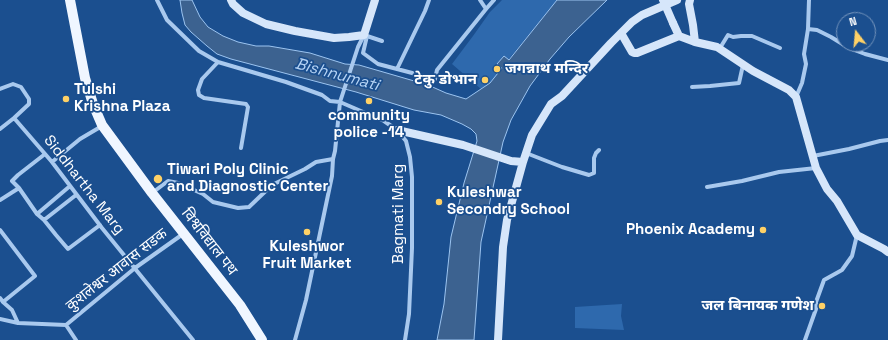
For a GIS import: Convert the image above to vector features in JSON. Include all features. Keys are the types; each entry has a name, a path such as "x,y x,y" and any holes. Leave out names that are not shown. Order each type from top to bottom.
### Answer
{"main road":[{"name":"विश्वविद्याल पथ","path":"70,0 85,78 93,104 102,125 183,234 240,305 262,340"}],"street":[{"name":"Bagmati Marg","path":"157,0 167,20 200,51 218,62 286,82 322,95 330,100 340,102 384,121 397,130 406,141 410,157 412,177 412,256 409,314 405,340"},
{"path":"231,0 243,14 266,24 334,38 365,35 382,41"},
{"path":"375,0 365,35 364,54 378,64 435,79 437,70 494,0"},
{"path":"397,69 429,0"},
{"path":"480,0 486,9"},
{"path":"663,0 679,36"},
{"path":"498,340 503,247 507,220 532,135 551,104 562,96 632,22 642,15 677,0"},
{"path":"690,0 689,4 695,42"},
{"path":"796,97 802,83 806,64 804,54 808,29 809,0"},
{"path":"808,29 817,30 849,48 888,60"},
{"path":"621,33 634,54 679,36 695,42 717,47 743,64 789,90 796,97 816,168 827,189 837,201 857,235 888,252"},
{"path":"295,340 306,300 332,176 340,102 358,47 365,35"},
{"path":"725,52 720,48 728,35 732,37 752,36 780,48"},
{"path":"218,62 202,79 198,90 200,95 204,98 246,104 248,107 241,148"},
{"path":"692,87 739,83 743,64"},
{"path":"0,89 13,84 21,88 29,99 29,104 0,129"},
{"name":"Siddhartha Marg","path":"14,118 52,162 76,195 193,340"},
{"path":"52,162 80,139 102,125"},
{"path":"397,130 463,145 511,160 523,162"},
{"path":"813,156 888,140"},
{"path":"526,153 562,167 589,175 594,173 594,158 599,150"},
{"path":"45,154 12,181 19,188 37,214 44,220 68,249 100,225"},
{"path":"152,193 168,181 178,183 203,194 213,202 238,208 249,207 272,185 316,162 333,159"},
{"path":"707,187 742,181 779,172 816,168"},
{"path":"37,214 70,186"},
{"path":"0,200 19,188"},
{"path":"44,220 76,195"},
{"path":"0,230 35,276 2,300 12,310 18,323"},
{"name":"कुशलेश्वर आवास सडक","path":"66,325 135,268 183,234"},
{"path":"805,340 824,280 842,270 852,256 857,235"},
{"path":"0,319 18,323 66,325 76,340"}],"shaded area":[{"path":"502,0 557,0 508,60 497,64 502,68 490,83 481,89 452,64 490,12"},
{"path":"622,304 621,316 624,330 575,328 575,307"}],"water":[{"name":"Bishnumati","path":"180,0 192,0 200,17 208,27 223,36 238,42 256,46 269,46 310,53 345,64 359,65 428,85 446,93 466,99 490,83 502,68 497,64 504,56 509,60 557,0 607,0 569,37 550,59 530,86 511,120 503,142 481,242 474,340 437,340 444,304 451,237 464,183 477,141 476,134 462,124 441,115 414,110 356,92 217,54 185,25"}],"place":[{"name":"जगन्नाथ मन्दिर","path":"497,69"},
{"name":"टेकु डोभान","path":"485,80"},
{"name":"Tulshi Krishna Plaza","path":"66,99"},
{"name":"community police -14","path":"369,101"},
{"name":"Tiwari Poly Clinic and Diagnostic Center","path":"158,179"},
{"name":"Kuleshwar Secondry School","path":"439,202"},
{"name":"Phoenix Academy","path":"763,230"},
{"name":"Kuleshwor Fruit Market","path":"307,232"},
{"name":"जल बिनायक गणेश","path":"822,306"}]}
